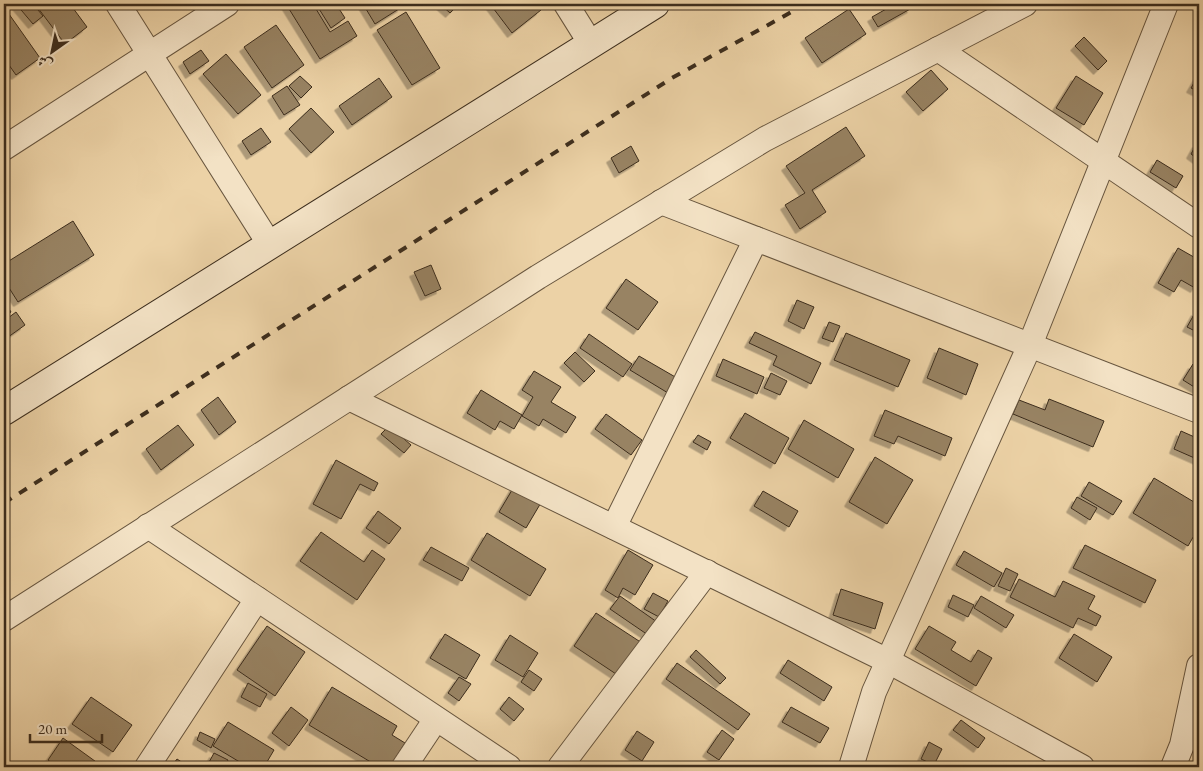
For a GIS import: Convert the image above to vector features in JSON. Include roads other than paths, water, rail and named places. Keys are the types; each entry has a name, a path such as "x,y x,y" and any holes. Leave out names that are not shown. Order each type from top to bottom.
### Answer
{"street":[{"path":"118,4 270,245"},
{"path":"4,148 228,4"},
{"path":"566,4 591,44"},
{"path":"4,411 655,4"},
{"path":"4,619 538,276 765,139 1025,4"},
{"path":"851,767 874,692 1030,346 1166,4"},
{"path":"938,49 1199,226"},
{"path":"661,202 1199,411"},
{"path":"614,527 756,239"},
{"path":"350,398 888,661 1079,766"},
{"path":"148,526 509,767"},
{"path":"560,767 707,572"},
{"path":"147,767 258,599"},
{"path":"1173,767 1182,745 1199,666"},
{"path":"404,767 436,719"}],"railway":[{"path":"4,503 672,78 806,4"}]}
